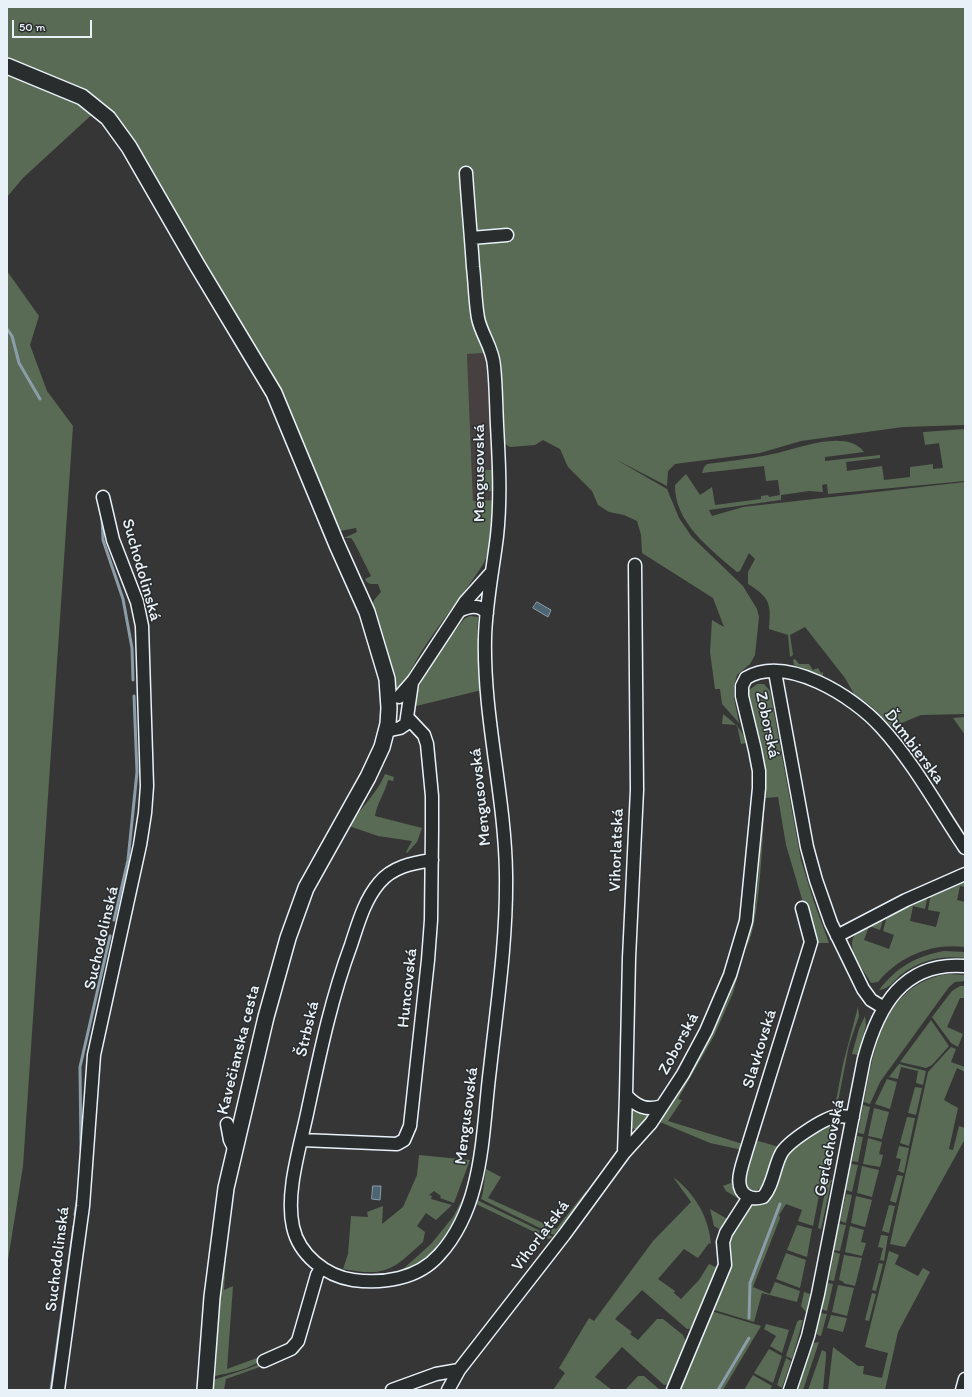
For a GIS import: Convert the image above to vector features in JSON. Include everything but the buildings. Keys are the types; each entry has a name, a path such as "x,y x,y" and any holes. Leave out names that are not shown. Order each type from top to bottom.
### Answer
{"street":[{"name":"Kavečianska cesta","path":"7,66 69,90 82,97 108,118 130,146 197,265 274,393 337,545 367,612 384,666 399,699 390,733 368,776 318,865 297,910 288,938 266,1017 234,1148 226,1188 206,1357 205,1390"},
{"name":"Mengusovská","path":"302,1247 321,1268 339,1277 370,1281 388,1280 418,1272 434,1261 451,1240 462,1219 475,1185 505,924 506,871 488,693 485,638 490,574 497,535 499,474 494,366 491,350 478,321 466,173"},
{"path":"471,238 507,235"},
{"name":"Suchodolinská","path":"58,1390 81,1221 94,1055 140,845 147,786 142,626 137,602 114,540 103,497"},
{"name":"Vihorlatská","path":"624,1153 629,958 637,790 635,565"},
{"path":"424,735 408,718 399,699 459,611 490,574"},
{"path":"459,611 466,607 476,606 487,613"},
{"name":"Ďumbierska","path":"775,672 796,673 821,684 847,698 880,726 910,766 965,848"},
{"name":"Zoborská","path":"650,1123 683,1074 717,1008 730,976 746,921 759,780 755,750 741,690 744,681 750,675 775,672 807,847 824,907 866,995 884,1008"},
{"path":"390,733 406,724 408,718"},
{"path":"390,733 424,735"},
{"name":"Huncovská","path":"302,1140 387,1145 397,1144 404,1140 408,1134 428,960 432,860 432,796 430,764 424,735"},
{"name":"Štrbská","path":"302,1247 295,1234 292,1222 291,1202 302,1140 334,994 361,914 381,881 392,872 417,862 432,860"},
{"path":"837,936 906,900 965,874"},
{"name":"Slavkovská","path":"749,1197 740,1187 739,1178 811,942 802,908"},
{"name":"Gerlachovská","path":"790,1390 808,1336 818,1294 870,1036 884,1008 901,985 918,973 936,967 965,966"},
{"path":"626,1096 635,1104 642,1107 650,1109 662,1106"},
{"path":"672,1390 725,1265 723,1242 726,1232 749,1197 759,1198 765,1194 778,1159 785,1148 807,1131 837,1116 853,1117"},
{"name":"Vihorlatská","path":"448,1390 459,1370 561,1239 624,1153 650,1123"},
{"path":"227,1124 230,1140 234,1148"},
{"path":"264,1361 291,1349 298,1341 317,1275 321,1268"},
{"path":"392,1390 436,1374 459,1370"},
{"path":"962,1390 965,1379"}],"shaded area":[{"path":"485,353 489,368 494,500 473,501 467,354"}],"green space":[{"path":"7,7 965,7 965,425 903,427 801,441 760,453 675,464 668,471 667,486 615,459 667,489 679,518 692,537 743,586 757,609 759,617 755,655 750,664 737,675 734,686 734,698 739,723 722,704 720,689 715,689 710,652 712,620 724,627 713,598 642,553 641,535 637,521 624,515 609,512 598,505 592,491 568,467 560,449 543,440 535,445 510,447 505,444 501,360 497,348 483,349 485,353 467,354 473,501 494,500 491,540 484,563 474,579 429,640 402,689 397,690 395,689 372,606 374,600 381,592 378,584 372,584 366,581 365,579 371,576 354,542 351,538 344,538 357,532 356,528 340,531 337,528 283,396 98,109 23,178 7,197"},
{"path":"7,271 39,316 30,345 47,391 73,426 23,1166 7,1266"},
{"path":"965,429 965,481 828,494 827,484 822,485 823,492 809,491 781,495 781,500 709,510 712,516 743,507 965,482 965,714 921,715 892,727 870,705 854,694 845,678 805,627 790,635 793,655 790,657 788,635 769,629 770,614 768,603 756,589 748,584 748,572 755,559 749,553 740,571 737,572 706,545 687,523 676,498 675,485 686,474 700,495 712,487 715,505 761,499 761,496 768,495 769,497 780,495 778,480 766,481 764,466 702,473 707,464 779,453 832,441 845,441 855,445 864,452 825,457 825,461 880,455 880,458 846,462 847,471 882,466 884,480 910,477 910,467 933,464 933,469 943,468 939,443 925,445 923,432"},
{"path":"482,470 492,470 493,491 483,491"},
{"path":"470,616 478,617 477,638 480,639 482,690 416,706 420,684 426,672 441,649 464,619"},
{"path":"795,659 799,664 809,664 813,670 818,668 821,673 823,672 823,676 794,665 793,660"},
{"path":"757,684 764,684 770,691 801,860 829,943 815,943 786,845 778,797 765,798 758,900 751,937 746,948 756,903 766,777 762,748 749,696 749,690"},
{"path":"723,714 731,720 736,725 722,724"},
{"path":"965,717 965,735 953,718"},
{"path":"737,726 743,734 746,743 741,744"},
{"path":"385,774 394,777 393,781 388,780 375,816 422,828 417,842 407,853 406,852 412,841 378,836 349,826 378,788"},
{"path":"965,879 965,887 960,886 957,900 965,902 965,947 940,947 917,953 896,965 878,982 871,983 854,954 852,942 854,936 885,914 880,930 869,926 864,940 889,949 894,935 883,931 888,912 928,895 925,909 913,906 910,921 936,927 940,912 928,910 931,893"},
{"path":"944,951 965,952 965,958 948,957 924,962 909,969 886,988 879,990 900,969 916,959"},
{"path":"739,971 733,993 714,1036 678,1099 682,1100 668,1121 743,1144 742,1150 710,1143 660,1122 683,1086 714,1030"},
{"path":"947,974 965,975 965,981 955,982 949,987 880,1082 870,1104 864,1102 872,1061 878,1041 885,1022 895,1005 908,991 925,980"},
{"path":"960,986 965,986 965,998 960,998 947,1027 963,1034 958,1047 951,1043 932,1017 952,991"},
{"path":"858,1007 859,1016 849,1045 836,1112 834,1111 843,1064"},
{"path":"865,1016 866,1025 858,1055 852,1054 859,1029"},
{"path":"931,1020 949,1046 932,1065 926,1068 900,1062"},
{"path":"951,1047 956,1049 951,1062 965,1067 965,1072 957,1068 944,1100 958,1108 949,1149 953,1150 959,1126 965,1128 965,1139 905,1247 890,1244 928,1072"},
{"path":"899,1064 926,1071 923,1085 916,1083 918,1071 901,1067 898,1079 889,1077"},
{"path":"887,1079 897,1082 890,1109 875,1104"},
{"path":"915,1087 922,1088 916,1115 908,1113"},
{"path":"863,1105 870,1107 864,1134 858,1133"},
{"path":"874,1108 889,1112 882,1139 868,1136"},
{"path":"631,1109 641,1114 650,1115 638,1130 631,1128"},
{"path":"907,1117 915,1118 909,1146 900,1143"},
{"path":"833,1125 813,1226 798,1221 802,1210 786,1204 779,1215 780,1218 753,1287 770,1294 775,1282 800,1291 797,1302 762,1293 754,1322 711,1309 732,1231 738,1220 791,1152 803,1141 817,1132"},
{"path":"857,1136 863,1137 858,1162 852,1161"},
{"path":"868,1138 882,1142 879,1154 883,1155 880,1167 863,1164"},
{"path":"755,1140 779,1147 763,1186 756,1191 747,1189 745,1180"},
{"path":"899,1146 909,1148 904,1173 898,1171 901,1159 896,1158"},
{"path":"419,1155 470,1160 454,1203 440,1198 441,1196 434,1191 429,1195 432,1196 431,1199 452,1205 436,1220 426,1213 417,1226 425,1232 423,1242 396,1265 388,1269 370,1272 343,1269 348,1254 351,1216 368,1217 367,1212 383,1206 382,1224 403,1207 417,1175"},
{"path":"851,1164 858,1165 852,1192 846,1190"},
{"path":"862,1166 879,1170 872,1197 857,1193"},
{"path":"486,1169 501,1177 488,1198 556,1229 586,1191 587,1192 554,1235 481,1199"},
{"path":"471,1172 473,1172 470,1184 462,1207 444,1241 428,1260 404,1272 402,1270 431,1244 453,1217 464,1196"},
{"path":"897,1175 903,1176 896,1203 890,1201"},
{"path":"673,1177 681,1183 700,1207 710,1234 711,1244 709,1243 698,1258 684,1249 658,1279 675,1291 674,1293 681,1299 699,1280 709,1264 718,1268 696,1328 687,1329 642,1290 615,1319 632,1332 630,1334 638,1340 657,1319 663,1319 683,1335 688,1347 672,1384 664,1385 622,1347 595,1377 612,1390 553,1390 565,1373 559,1368 589,1318 594,1321 653,1241 691,1202"},
{"path":"732,1178 739,1199 726,1191 723,1186 731,1183"},
{"path":"833,1180 831,1182 821,1229 818,1228 827,1181"},
{"path":"846,1194 852,1195 846,1223 840,1221"},
{"path":"856,1196 872,1200 865,1227 851,1223"},
{"path":"477,1200 553,1237 549,1239 476,1204"},
{"path":"889,1205 895,1206 889,1233 882,1231"},
{"path":"710,1209 729,1220 723,1228 719,1229 714,1226"},
{"path":"839,1224 846,1225 840,1251 834,1250"},
{"path":"797,1225 812,1229 807,1257 787,1250"},
{"path":"850,1226 864,1230 861,1242 866,1243 862,1256 845,1252"},
{"path":"881,1235 888,1236 884,1261 880,1260 883,1248 878,1247"},
{"path":"227,1239 224,1290 233,1286 227,1369 265,1355 254,1365 238,1371 215,1376 217,1351 214,1350"},
{"path":"889,1251 899,1255 895,1264 918,1276 923,1268 930,1272 898,1332 885,1390 828,1390 833,1347 858,1366 864,1366 863,1374 882,1378 888,1353 865,1347"},
{"path":"834,1252 840,1254 834,1281 829,1280"},
{"path":"786,1253 806,1260 800,1288 776,1279"},
{"path":"844,1255 862,1258 855,1286 843,1283 844,1282 839,1280"},
{"path":"879,1263 883,1264 876,1291 872,1290"},
{"path":"319,1278 299,1353 226,1379 224,1390 213,1390 213,1380 247,1369 293,1351"},
{"path":"828,1283 833,1284 827,1311 821,1309"},
{"path":"838,1285 854,1288 847,1316 832,1312"},
{"path":"804,1292 810,1294 806,1312 801,1306"},
{"path":"872,1293 876,1294 869,1321 865,1320"},
{"path":"711,1311 761,1326 723,1390 677,1390"},
{"path":"820,1313 827,1314 821,1336 817,1335 816,1331"},
{"path":"831,1315 847,1318 843,1332 827,1328"},
{"path":"799,1320 803,1320 792,1359 786,1356 797,1322"},
{"path":"766,1324 789,1330 782,1353 770,1346 776,1336 764,1329"},
{"path":"819,1342 803,1390 797,1390 811,1345"},
{"path":"769,1349 782,1356 773,1383 754,1373"},
{"path":"822,1350 826,1352 823,1390 808,1390"},
{"path":"786,1358 791,1361 782,1388 777,1385"},
{"path":"753,1375 772,1386 770,1390 744,1390"},
{"path":"638,1376 644,1376 660,1390 625,1390"}],"water":[{"path":"537,602 551,610 548,617 533,608"},
{"path":"373,1186 381,1186 380,1200 372,1199"}],"waterway":[{"path":"7,329 12,336 19,363 40,399"},
{"path":"102,517 103,540 123,599 132,648 133,680"},
{"path":"114,920 128,860 137,772 134,696"},
{"path":"81,1149 80,1067 110,936"},
{"path":"75,1215 78,1196"},
{"path":"749,1318 750,1283 780,1204"},
{"path":"51,1390 74,1226"},
{"path":"718,1390 749,1338"}]}
